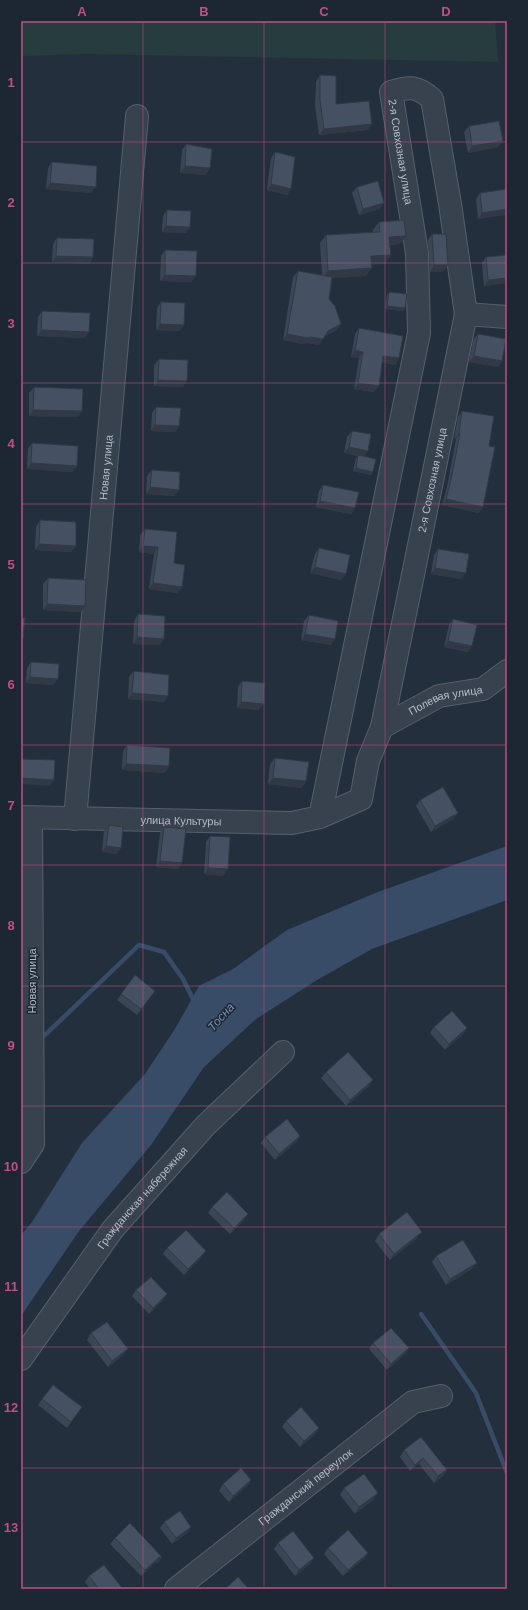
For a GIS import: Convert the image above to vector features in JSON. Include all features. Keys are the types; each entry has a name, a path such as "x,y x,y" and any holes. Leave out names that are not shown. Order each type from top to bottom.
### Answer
{"street":[{"name":"2-я Совхозная улица","path":"407,87 421,90 432,99 450,204 466,314 382,727 368,761 361,799 329,813 419,333 417,253 391,92 407,87"},
{"name":"Новая улица","path":"75,819 137,116"},
{"path":"466,314 507,317"},
{"name":"Полевая улица","path":"382,727 439,696 483,688 507,671"},
{"name":"улица Культуры","path":"26,818 292,823 329,813"},
{"name":"Новая улица","path":"21,1162 33,1144 26,818"},
{"name":"Гражданская набережная","path":"21,1359 113,1229 206,1124 283,1052"},
{"name":"Гражданский переулок","path":"176,1589 413,1402 441,1396"}],"green space":[{"path":"21,21 495,21 498,62 86,54 21,56"}],"water":[{"name":"Тосна","path":"507,846 507,900 372,949 317,980 256,1019 204,1067 151,1145 79,1231 21,1316 21,1235 32,1222 82,1143 145,1074 175,1029 199,986 233,969 287,930 378,892"}],"building":[{"path":"320,75 336,76 336,104 369,101 372,124 324,129 320,100"},
{"path":"499,121 503,141 472,146 469,126"},
{"path":"186,144 212,149 210,168 185,166"},
{"path":"275,152 295,157 291,189 271,184"},
{"path":"52,162 97,166 96,187 50,183"},
{"path":"378,181 384,203 363,209 357,187"},
{"path":"507,189 507,209 482,213 480,193"},
{"path":"167,210 191,211 190,227 166,226"},
{"path":"404,220 406,236 389,237 391,255 371,256 372,268 328,271 326,235 380,232 379,222"},
{"path":"432,234 446,234 448,265 434,265"},
{"path":"57,238 94,239 93,257 56,256"},
{"path":"165,250 197,251 196,276 165,275"},
{"path":"507,255 507,278 488,280 486,257"},
{"path":"298,271 332,277 329,299 335,306 341,324 328,331 323,339 287,334"},
{"path":"389,292 407,294 405,308 387,306"},
{"path":"161,302 185,303 184,325 160,324"},
{"path":"42,311 90,313 89,332 41,330"},
{"path":"359,328 403,336 399,358 383,356 379,386 358,383 363,352 355,350"},
{"path":"478,334 506,339 502,361 474,356"},
{"path":"159,359 188,360 187,381 158,380"},
{"path":"34,387 83,389 82,411 33,410"},
{"path":"156,407 181,408 179,426 155,425"},
{"path":"462,411 494,416 489,446 495,447 483,507 446,499 460,433"},
{"path":"352,431 371,434 368,451 349,447"},
{"path":"32,443 78,446 77,466 31,463"},
{"path":"358,455 376,459 373,472 356,468"},
{"path":"152,470 180,472 179,490 150,487"},
{"path":"323,485 359,492 355,508 320,501"},
{"path":"40,520 76,522 76,546 39,544"},
{"path":"145,529 177,532 174,563 185,565 182,587 153,583 158,547 143,546"},
{"path":"319,548 350,555 346,574 315,567"},
{"path":"438,549 469,554 466,573 435,568"},
{"path":"48,578 86,580 85,606 47,604"},
{"path":"138,614 165,616 164,639 137,637"},
{"path":"309,615 338,621 335,639 305,634"},
{"path":"21,618 25,618 23,638 21,638"},
{"path":"453,619 477,625 472,646 448,641"},
{"path":"31,662 59,664 58,679 30,677"},
{"path":"134,671 169,675 168,696 132,693"},
{"path":"242,681 265,683 264,704 241,702"},
{"path":"127,745 170,748 169,766 126,764"},
{"path":"275,758 309,762 306,781 273,778"},
{"path":"21,759 55,760 54,780 21,778"},
{"path":"443,787 458,813 435,826 420,800"},
{"path":"109,825 123,827 121,848 106,846"},
{"path":"164,827 186,829 182,863 160,861"},
{"path":"210,836 230,837 228,869 208,868"},
{"path":"135,975 155,991 141,1009 121,994"},
{"path":"452,1011 467,1028 449,1044 434,1027"},
{"path":"348,1052 373,1080 350,1100 326,1072"},
{"path":"287,1119 300,1136 279,1154 265,1137"},
{"path":"227,1192 248,1214 234,1228 212,1207"},
{"path":"407,1212 422,1232 394,1254 379,1234"},
{"path":"186,1230 206,1251 188,1269 167,1248"},
{"path":"463,1240 477,1263 450,1279 436,1256"},
{"path":"151,1277 167,1294 153,1308 136,1290"},
{"path":"107,1322 128,1349 112,1361 91,1333"},
{"path":"391,1328 409,1348 391,1364 373,1343"},
{"path":"53,1385 82,1407 71,1422 42,1399"},
{"path":"301,1407 319,1428 304,1441 286,1421"},
{"path":"421,1437 447,1470 438,1476 423,1458 415,1465 404,1450"},
{"path":"241,1468 251,1480 233,1496 223,1484"},
{"path":"364,1474 378,1493 359,1507 344,1488"},
{"path":"180,1511 191,1527 176,1538 164,1522"},
{"path":"130,1523 162,1557 159,1557 145,1570 115,1538"},
{"path":"348,1530 368,1553 348,1570 328,1548"},
{"path":"293,1531 314,1558 299,1570 278,1543"},
{"path":"104,1565 123,1589 99,1589 89,1576"},
{"path":"238,1577 249,1589 225,1589"}],"waterway":[{"path":"44,1036 139,945 164,952 183,979 195,1003"},
{"path":"421,1314 476,1393 507,1473"}]}
